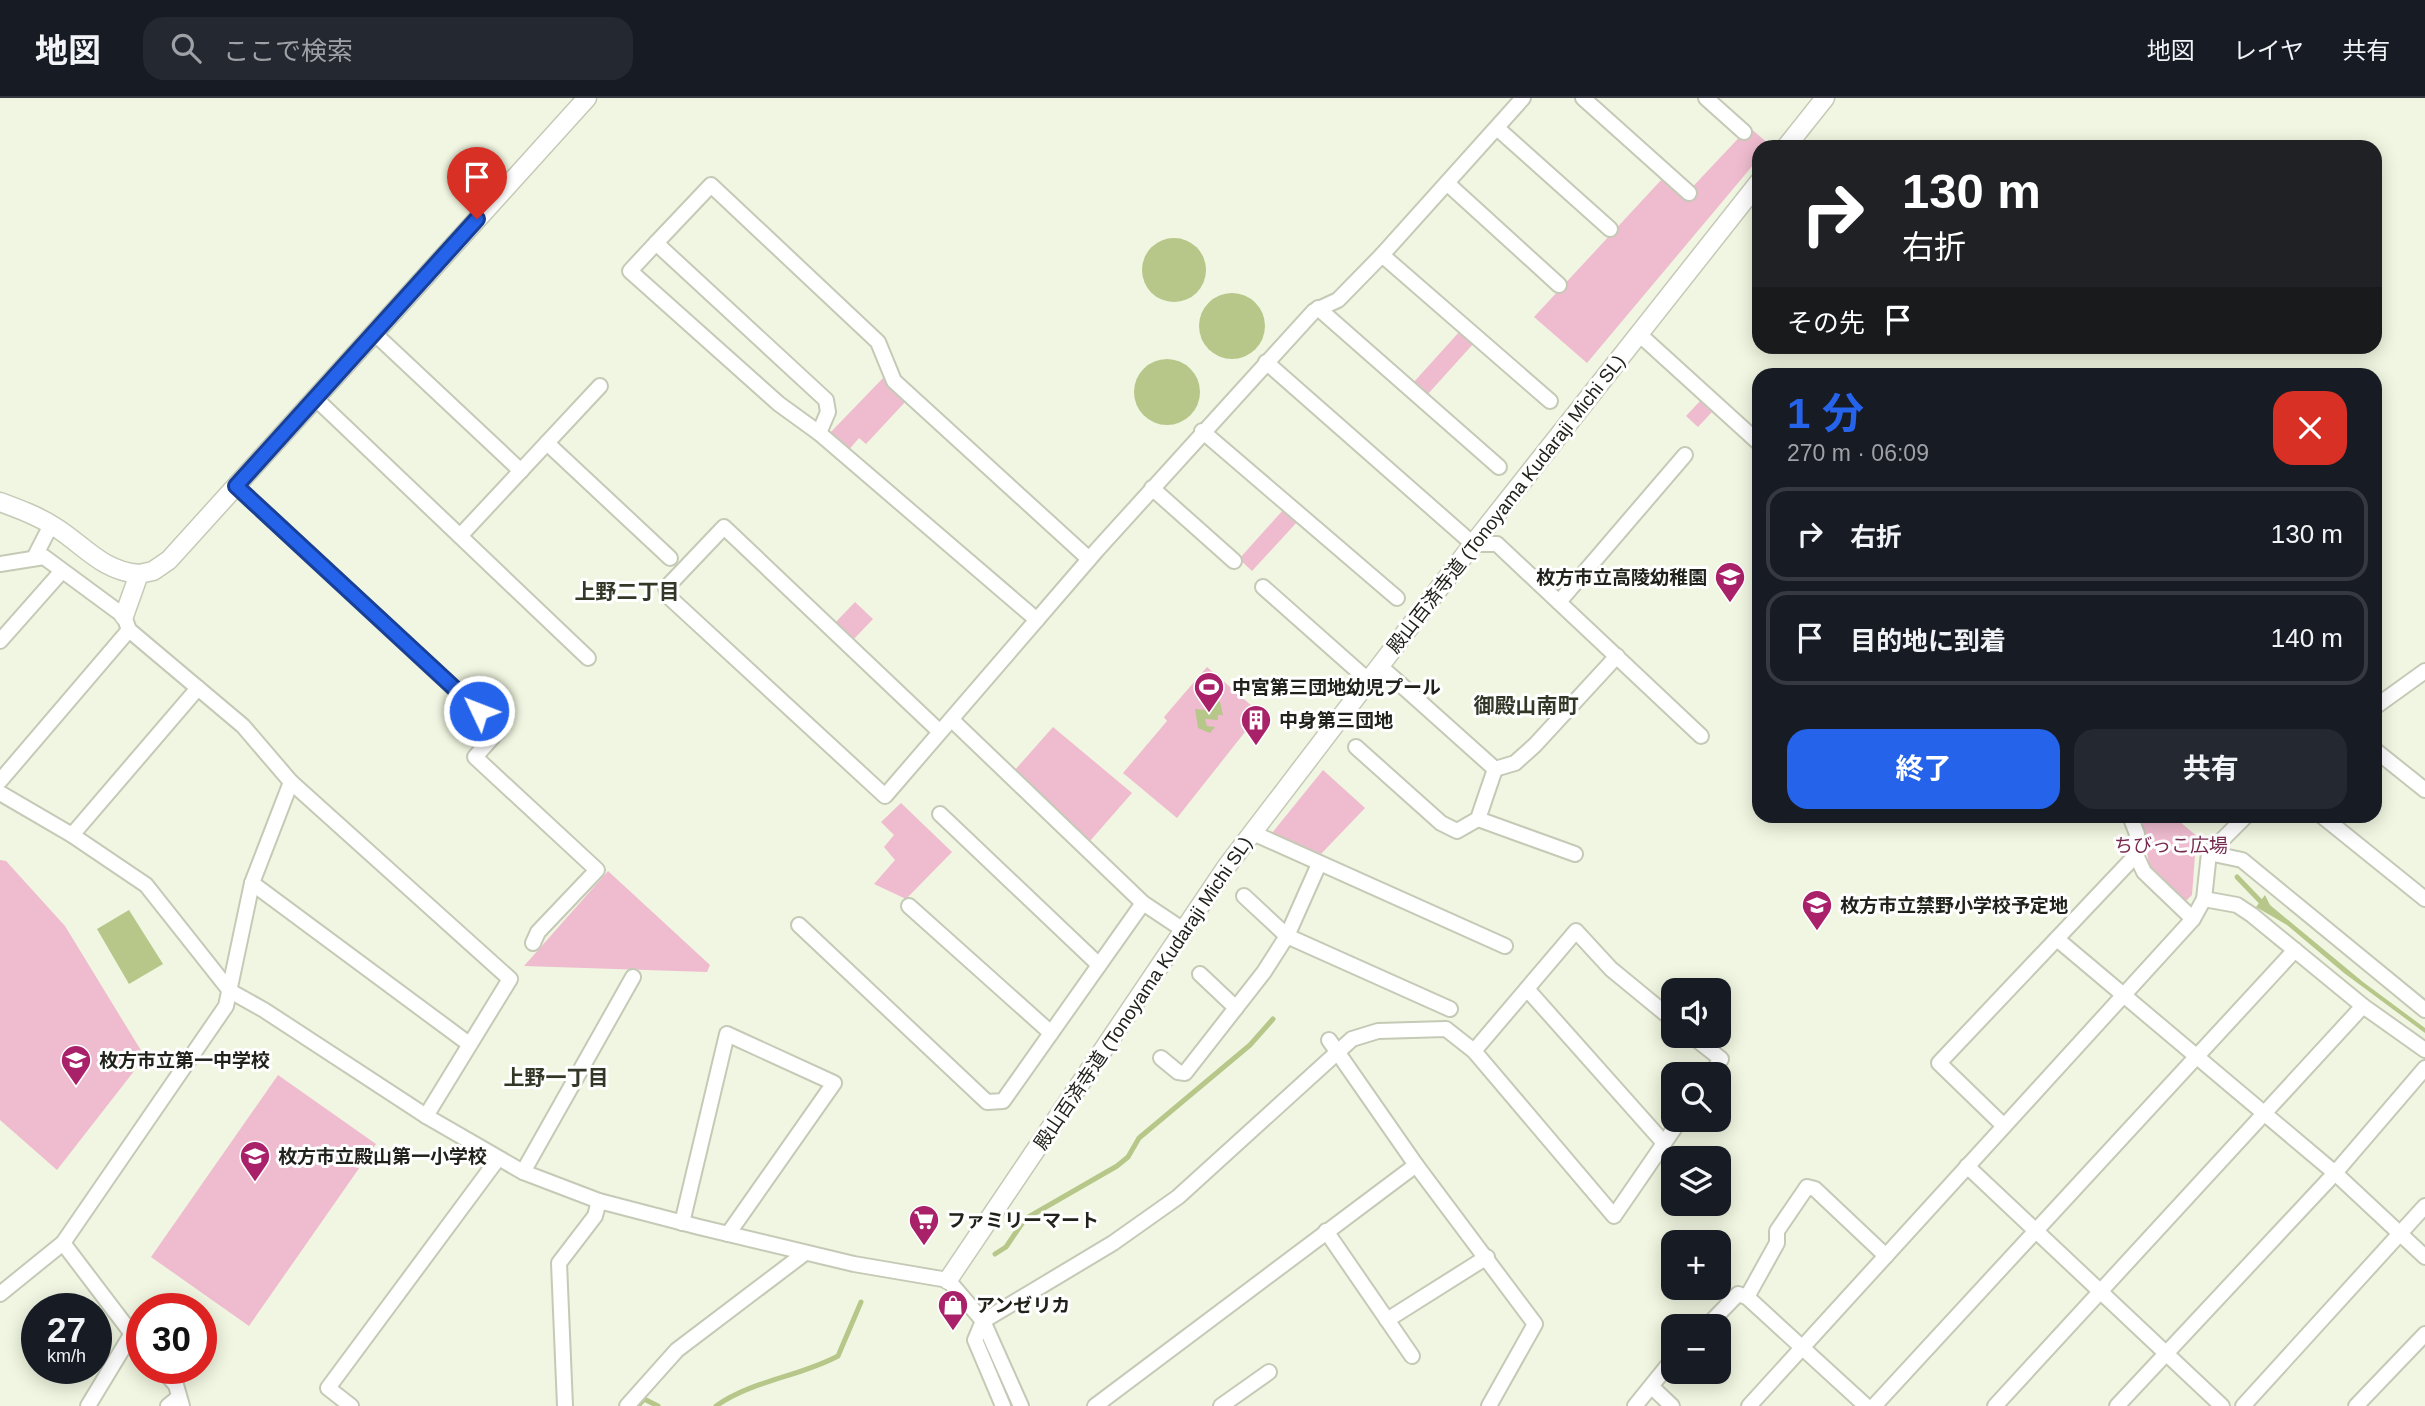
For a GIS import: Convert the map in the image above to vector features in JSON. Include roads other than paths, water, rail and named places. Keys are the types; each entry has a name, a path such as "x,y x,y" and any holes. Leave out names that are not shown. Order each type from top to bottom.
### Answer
{"street":[{"path":"0,502 51,525 100,562 120,573 139,574 153,570 169,560 587,98"},
{"path":"940,732 724,527 666,589 669,597 885,796 1202,431 1318,308 1338,300 1382,255 1524,98"},
{"path":"1583,98 1689,193"},
{"path":"1706,98 1744,132"},
{"path":"1792,140 1825,98"},
{"path":"1497,128 1610,229"},
{"path":"1448,184 1559,285"},
{"path":"1037,620 819,433 779,404 630,271 711,185 878,342 894,381 1089,559"},
{"name":"殿山百済寺道 (Tonoyama Kudaraji Michi SL)","path":"948,1280 1182,929 1473,544 1752,191"},
{"path":"656,243 825,400 828,412 819,433"},
{"path":"1382,255 1550,401"},
{"path":"1318,308 1499,467"},
{"path":"374,333 521,471"},
{"path":"1639,334 1752,437"},
{"path":"1266,362 1473,544 1497,544 1701,736"},
{"path":"460,536 600,386"},
{"path":"315,398 589,658"},
{"path":"1202,431 1397,598"},
{"path":"547,443 670,558"},
{"path":"1559,602 1685,455"},
{"path":"236,486 499,730 475,757 597,870 538,932 533,943"},
{"path":"1152,488 1234,561"},
{"path":"34,558 51,525"},
{"path":"0,564 44,557 126,623 243,726 291,782 510,979 426,1116"},
{"path":"1,637 62,571"},
{"path":"0,781 126,623 139,574"},
{"path":"1263,587 1369,681"},
{"path":"1495,769 1515,763 1535,745 1617,656"},
{"path":"1380,666 1495,769"},
{"path":"2382,702 2424,672"},
{"path":"72,835 198,688"},
{"path":"952,720 1143,903 1182,929"},
{"path":"1356,747 1441,823 1457,831 1478,818 1495,769"},
{"path":"2382,756 2425,790"},
{"path":"0,1294 63,1243 226,1006 252,883 291,782"},
{"path":"0,793 72,835 146,885 230,991 264,1010 497,1160 599,1201 805,1253 948,1280 983,1321 1021,1406"},
{"path":"940,814 1100,965"},
{"path":"1478,818 1575,854"},
{"path":"2133,823 2137,834 2136,855 2144,872 2193,919"},
{"path":"1749,1406 2193,919 2204,899 2209,853 2239,823"},
{"path":"2331,823 2425,899"},
{"path":"1253,833 1505,946"},
{"path":"2209,853 2242,860 2425,1010"},
{"path":"2004,1126 1939,1063 2136,855"},
{"path":"1161,1058 1178,1072 1185,1073 1264,972 1287,936 1319,864"},
{"path":"252,883 469,1045"},
{"path":"1244,896 1287,936 1450,1009"},
{"path":"2204,899 2237,905 2363,1006 2425,1050"},
{"path":"799,925 987,1102 1003,1101 1143,903"},
{"path":"909,906 1051,1033"},
{"path":"1474,1051 1576,931 1611,969 1661,1010"},
{"path":"2057,939 2335,1173 2425,1257"},
{"path":"1874,1406 2295,950"},
{"path":"1200,974 1236,1008"},
{"path":"523,1172 634,977"},
{"path":"1527,989 1664,1143"},
{"path":"1995,1406 2363,1006"},
{"path":"1003,1406 975,1340 983,1321 1113,1243 1178,1197 1333,1046 1378,1031 1446,1030 1474,1051 1615,1216 1672,1132"},
{"path":"682,1223 727,1034 834,1083 728,1234"},
{"path":"1333,1046 1416,1165 1535,1324 1489,1406"},
{"path":"1707,1048 1721,1059 1719,1062"},
{"path":"2117,1406 2335,1173 2425,1068"},
{"path":"351,1406 328,1388 497,1160"},
{"path":"1095,1406 1416,1165"},
{"path":"1967,1167 2222,1406"},
{"path":"1747,1297 1777,1242 1777,1231 1807,1186 1815,1189 1886,1255"},
{"path":"565,1406 559,1263 595,1216 599,1201"},
{"path":"2243,1406 2425,1206"},
{"path":"1326,1231 1412,1356"},
{"path":"63,1243 126,1328"},
{"path":"627,1406 677,1350 805,1253"},
{"path":"1387,1320 1486,1257"},
{"path":"1719,1314 1738,1294 1747,1297 1866,1406"},
{"path":"2356,1406 2425,1334"},
{"path":"88,1406 126,1343"},
{"path":"1221,1406 1269,1372"},
{"path":"1635,1406 1661,1376"},
{"path":"175,1384 176,1403"},
{"path":"1653,1388 1672,1406"}],"waterway":[{"path":"2237,877 2264,905"},
{"path":"995,1254 1006,1247 1025,1219 1128,1157 1139,1138 1250,1045 1273,1019"},
{"path":"716,1406 745,1390 838,1356 861,1302"},
{"path":"638,1406 644,1399 658,1406"}],"place":[{"name":"枚方市立高陵幼稚園","path":"1730,604"},
{"name":"中宮第三団地幼児プール","path":"1209,714"},
{"name":"中身第三団地","path":"1256,747"},
{"name":"枚方市立禁野小学校予定地","path":"1817,932"},
{"name":"枚方市立第一中学校","path":"76,1087"},
{"name":"枚方市立殿山第一小学校","path":"255,1183"},
{"name":"ファミリーマート","path":"924,1247"},
{"name":"アンゼリカ","path":"953,1332"}],"district":[{"name":"上野二丁目","path":"627,591"},
{"name":"御殿山南町","path":"1526,705"},
{"name":"上野一丁目","path":"556,1077"}],"park label":[{"name":"ちびっこ広場","path":"2171,845"}]}
